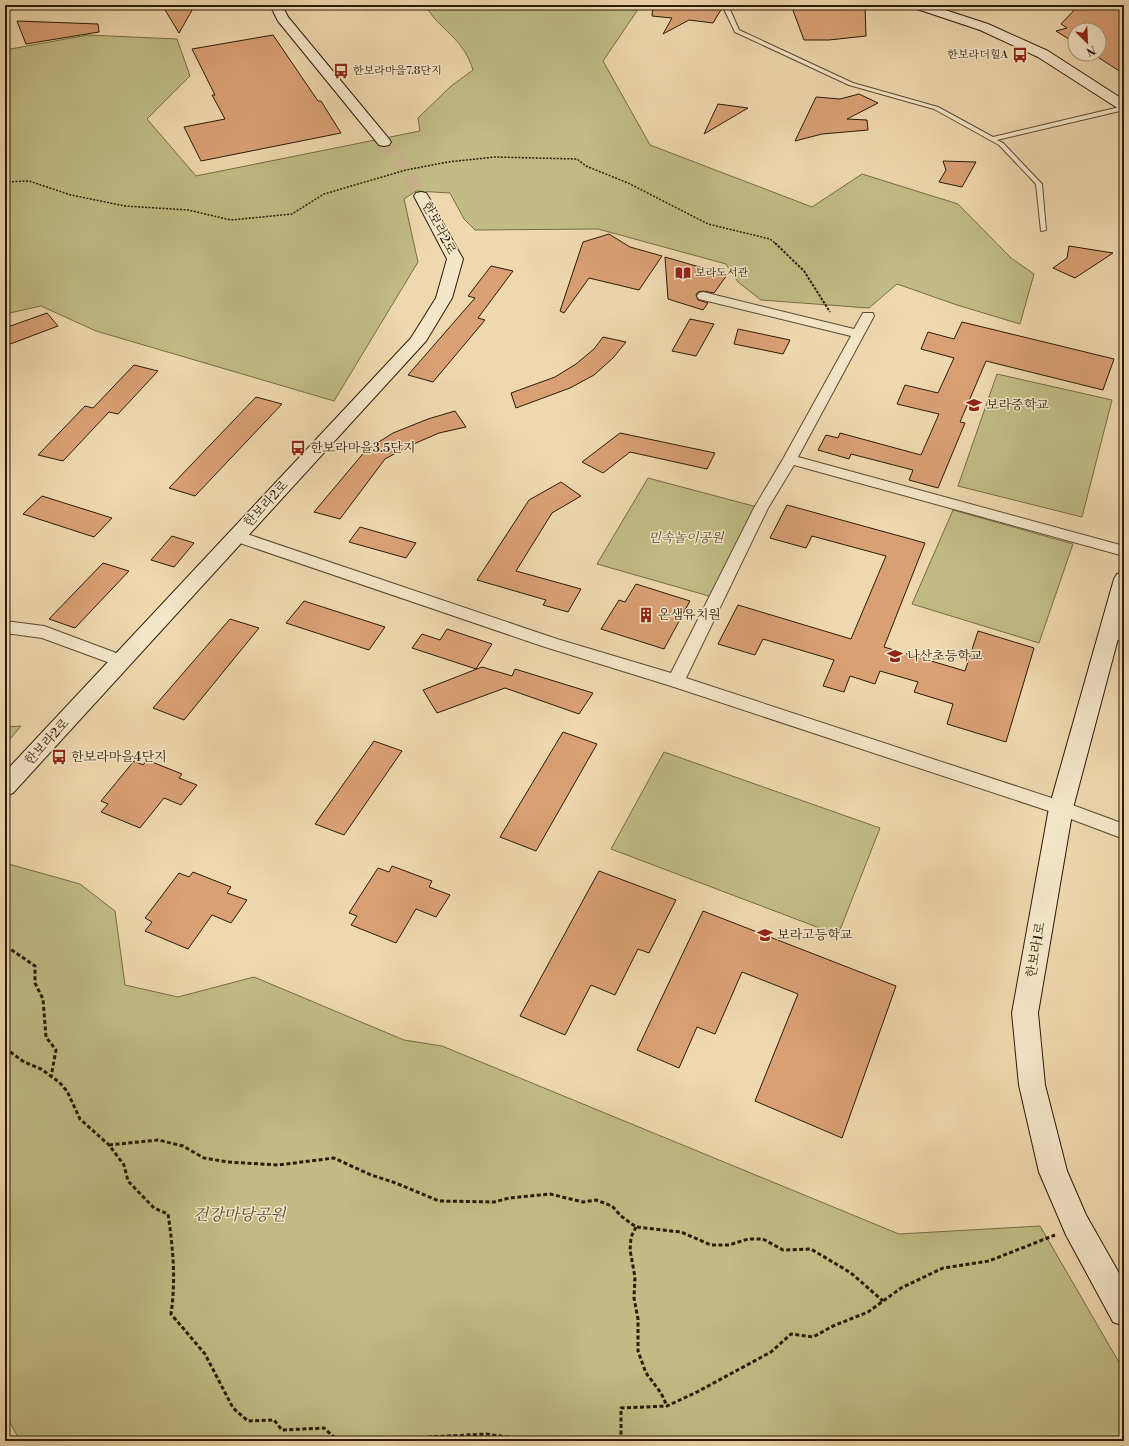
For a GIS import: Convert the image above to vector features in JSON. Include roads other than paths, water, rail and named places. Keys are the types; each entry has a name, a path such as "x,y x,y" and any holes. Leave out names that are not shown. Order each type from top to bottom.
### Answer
{"street":[{"path":"276,5 282,18 384,142"},
{"path":"918,5 984,27 1043,54 1124,107"},
{"name":"한보라2로","path":"5,787 418,341 444,298 455,259 421,196"},
{"path":"703,296 858,334"},
{"path":"676,681 761,508 790,459 868,316"},
{"path":"790,459 1124,551"},
{"path":"236,536 551,643 676,681 1061,808 1124,832"},
{"name":"한보라1로","path":"1124,579 1116,634 1092,698 1061,808 1025,1013 1032,1085 1053,1172 1076,1225 1124,1311"},
{"path":"5,627 44,632 121,661"}],"lane":[{"path":"725,5 737,31 851,84 936,108 1001,144 1039,184 1043,230"},
{"path":"992,139 1124,107"}],"tunnel":[{"path":"384,142 406,170 421,196"}],"place":[{"name":"한보라더힐A","path":"1020,55"},
{"name":"한보라마을7.8단지","path":"341,71"},
{"name":"보라도서관","path":"683,273"},
{"name":"보라중학교","path":"974,405"},
{"name":"한보라마을3.5단지","path":"298,448"},
{"name":"온샘유치원","path":"646,615"},
{"name":"나산초등학교","path":"895,656"},
{"name":"한보라마을4단지","path":"59,757"},
{"name":"보라고등학교","path":"765,935"}],"park label":[{"name":"민속놀이공원","path":"686,538"},
{"name":"건강마당공원","path":"239,1215"}]}
